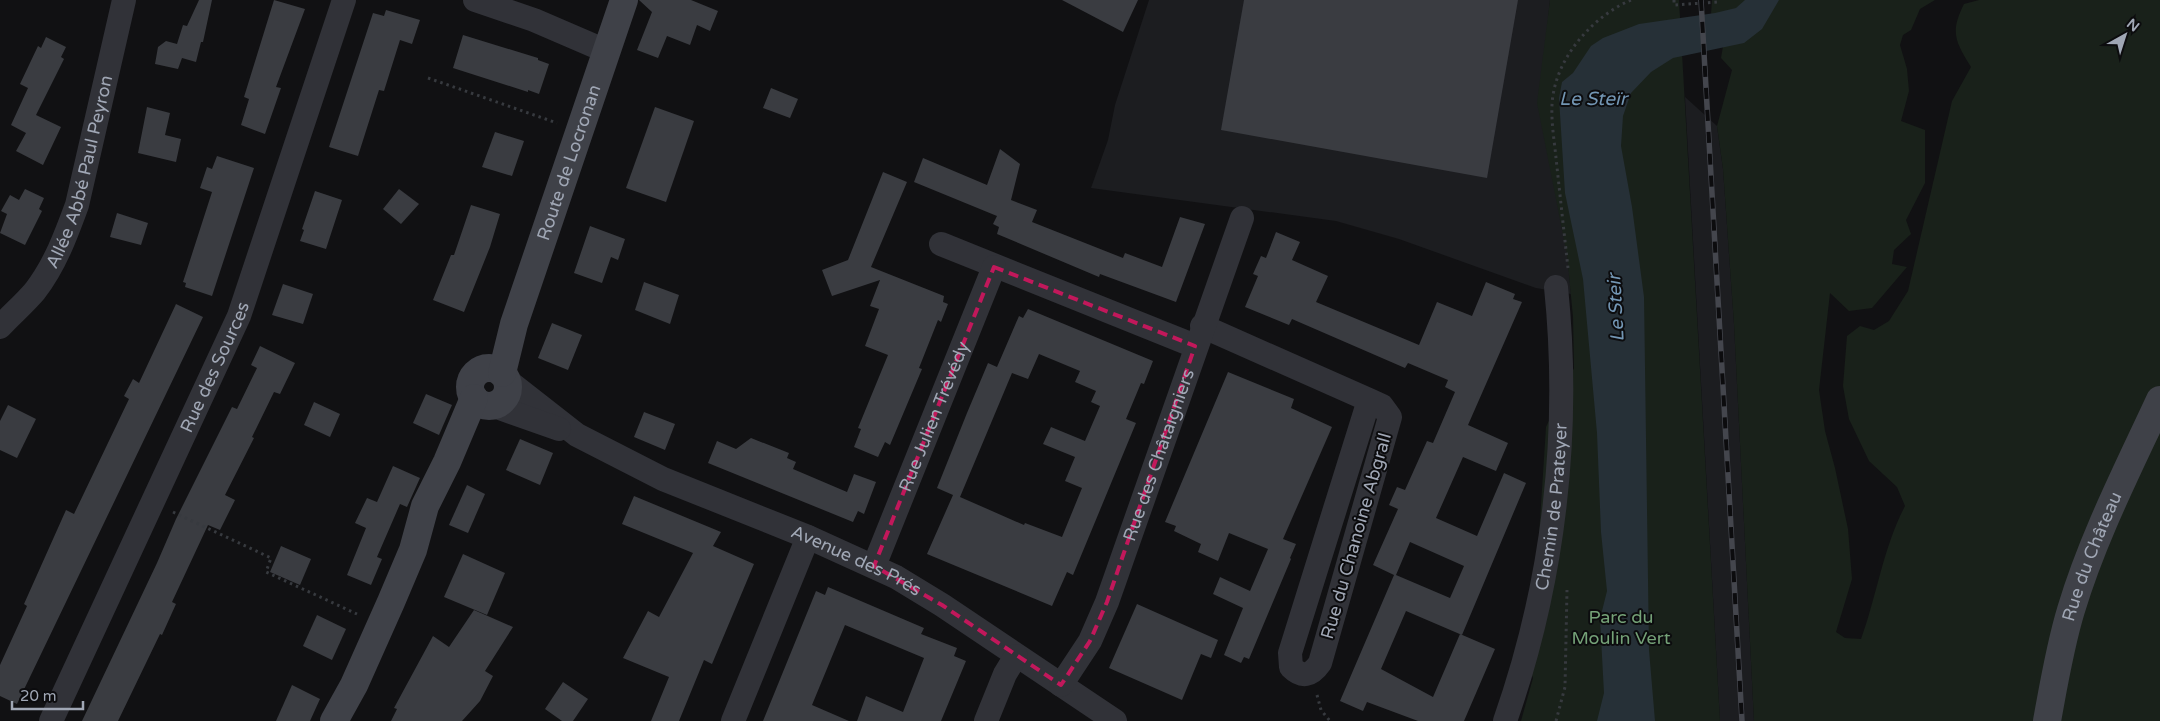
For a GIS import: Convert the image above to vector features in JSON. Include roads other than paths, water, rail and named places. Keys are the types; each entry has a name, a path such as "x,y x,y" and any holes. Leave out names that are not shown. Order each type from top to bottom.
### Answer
{"main road":[{"name":"Route de Locronan","path":"485,404 470,389 472,379 479,371 498,374 624,0"},
{"name":"Rue du Château","path":"2048,721 2059,656 2082,578 2105,520 2160,400"},
{"path":"334,721 354,685 413,550 425,506 450,455 485,404"},
{"path":"344,721 354,685"}],"street":[{"name":"Allée Abbé Paul Peyron","path":"0,327 43,279 68,230 77,205 124,0"},
{"name":"Rue des Sources","path":"50,721 239,316 344,0"},
{"path":"475,0 534,20 606,51"},
{"name":"Rue des Châtaigniers","path":"1061,685 1090,641 1107,602 1242,218"},
{"path":"941,244 994,267 1199,336"},
{"name":"Rue Julien Trévédy","path":"874,566 994,267"},
{"name":"Chemin de Prateyer","path":"1505,721 1536,615 1552,522 1560,460 1563,368 1556,287"},
{"name":"Rue du Chanoine Abgrall","path":"1199,336 1369,400 1387,411 1390,417 1320,663 1314,672 1306,675 1296,672 1291,667 1290,653 1369,400"},
{"name":"Avenue des Prés","path":"498,374 577,435"},
{"name":"Avenue des Prés","path":"485,404 577,435 663,479 808,537 874,566 942,604 1016,656 1115,721"},
{"path":"733,721 808,537"},
{"path":"986,721 1005,674 1016,656"}],"water":[{"name":"Le Steïr","path":"1745,0 1779,0 1762,29 1744,43 1673,58 1651,72 1631,93 1623,116 1621,146 1632,207 1644,297 1649,650 1655,721 1597,721 1604,693 1600,619 1607,591 1601,532 1597,433 1583,279 1565,193 1559,98 1562,82 1573,73 1591,46 1603,38 1639,24 1715,13 1736,8"}],"railway":[{"path":"1701,0 1742,721"}],"water label":[{"name":"Le Steir","path":"1616,308"}],"park label":[{"name":"Parc du Moulin Vert","path":"1621,628"}]}
